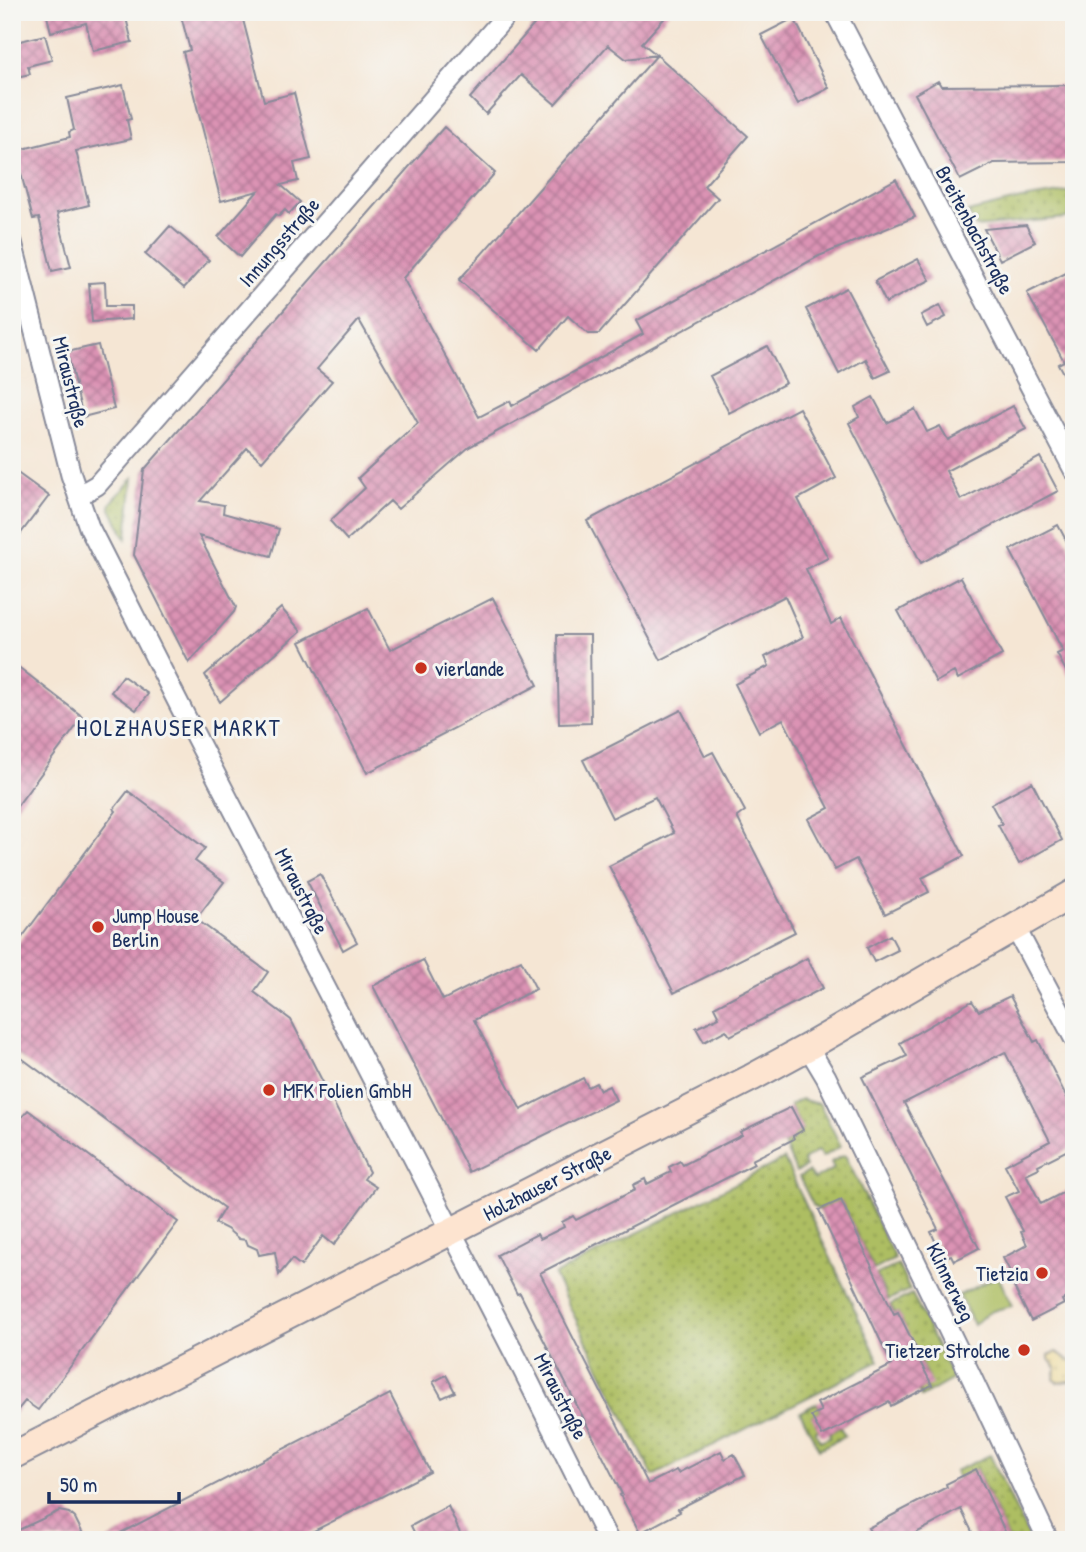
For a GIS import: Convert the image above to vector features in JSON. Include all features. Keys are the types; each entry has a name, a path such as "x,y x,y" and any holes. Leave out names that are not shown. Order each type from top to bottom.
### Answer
{"main road":[{"name":"Holzhauser Straße","path":"12,1456 808,1047 1074,893"}],"street":[{"name":"Innungsstraße","path":"78,496 97,485 509,12"},
{"name":"Breitenbachstraße","path":"835,12 1074,470"},
{"name":"Miraustraße","path":"12,242 71,475 89,527 608,1540"},
{"path":"1015,927 1074,1038"},
{"name":"Klinnerweg","path":"808,1047 826,1077 1048,1540"}],"green space":[{"path":"1074,191 1074,217 976,227 968,212 1021,199"},
{"path":"133,478 127,537 126,539 110,507"},
{"path":"801,1099 819,1103 841,1146 822,1157 818,1151 803,1160 806,1167 796,1172 784,1144 794,1139 793,1135 802,1130 790,1105"},
{"path":"845,1155 895,1259 874,1270 841,1201 819,1210 814,1207 799,1177 808,1172 814,1179 834,1169 831,1162"},
{"path":"784,1159 879,1361 653,1476 554,1275"},
{"path":"898,1265 910,1290 888,1300 876,1275"},
{"path":"998,1276 1012,1306 991,1312 974,1325 959,1295"},
{"path":"912,1294 953,1379 921,1397 918,1390 931,1385 898,1313 895,1314 890,1305"},
{"path":"817,1403 821,1411 812,1416 819,1429 815,1431 820,1441 830,1437 829,1433 840,1427 845,1436 819,1449 800,1412"},
{"path":"990,1455 1030,1540 1009,1540 976,1469 958,1478 955,1471"}],"sand":[{"path":"1056,1352 1074,1362 1074,1381 1057,1382 1054,1379 1056,1369 1049,1355"}],"building":[{"path":"46,12 109,12 110,17 103,19 125,14 132,42 93,51 86,23 51,32"},
{"path":"180,12 241,12 264,101 294,93 311,159 294,163 298,181 281,185 300,202 289,214 285,210 279,216 276,214 240,257 218,237 258,191 221,201 183,52 190,50"},
{"path":"545,12 670,12 642,43 657,55 626,59 608,45 555,104 521,75 486,114 470,98"},
{"path":"794,18 829,88 798,104 761,35"},
{"path":"45,35 52,60 28,66 30,74 12,78 12,43"},
{"path":"657,55 748,136 704,186 718,198 599,334 588,334 568,316 539,350 459,280"},
{"path":"938,81 941,86 1074,85 1074,162 994,163 960,180 915,94"},
{"path":"123,85 131,119 127,120 131,139 76,151 89,205 57,213 71,267 52,271 39,218 33,219 15,151 70,137 69,132 74,130 67,98"},
{"path":"444,127 495,173 403,278 479,417 510,401 512,406 643,334 636,321 896,179 915,217 819,256 469,447 398,509 390,501 347,540 330,521 365,488 358,478 418,423 359,320 317,369 332,381 262,461 247,448 200,501 224,505 223,513 279,529 271,556 199,536 236,607 189,663 134,555 144,470"},
{"path":"1026,225 1035,242 1000,260 984,229"},
{"path":"170,226 209,260 184,288 145,254"},
{"path":"918,259 930,280 886,303 875,281"},
{"path":"1074,269 1074,393 1058,364 1064,361 1027,293"},
{"path":"105,282 106,306 132,306 132,319 92,322 89,283"},
{"path":"846,288 890,371 875,378 866,359 839,374 806,309"},
{"path":"940,305 946,317 927,327 921,315"},
{"path":"98,345 114,409 83,417 67,352"},
{"path":"767,346 786,383 729,413 710,376"},
{"path":"873,397 887,423 915,409 927,432 940,426 948,440 1013,406 1026,429 946,471 961,500 1040,457 1058,491 921,563 849,423 859,417 855,407"},
{"path":"799,408 836,478 798,499 828,558 806,569 831,624 841,618 964,856 922,878 929,892 885,914 856,859 835,870 808,819 829,808 783,719 759,732 735,684 769,666 765,657 803,637 785,596 661,660 587,521"},
{"path":"12,469 49,496 12,545"},
{"path":"1058,525 1074,555 1074,686 1057,654 1063,651 1010,550"},
{"path":"961,577 1002,655 958,679 954,672 936,682 898,611"},
{"name":"vierlande","path":"493,598 538,685 367,773 300,642 368,608 390,650"},
{"path":"281,608 301,631 220,702 205,675"},
{"path":"557,635 590,635 591,723 559,724"},
{"path":"12,662 83,717 12,813"},
{"path":"123,676 148,694 136,710 111,692"},
{"path":"681,710 705,756 713,752 745,811 737,817 795,932 674,993 609,866 674,833 655,797 612,818 583,760"},
{"path":"1032,782 1062,840 1019,864 998,825 1002,824 991,804"},
{"path":"128,791 205,848 195,861 224,882 196,919 268,972 254,992 291,1020 369,1172 364,1179 376,1187 334,1245 323,1236 301,1266 292,1259 279,1275 275,1252 259,1255 257,1249 248,1245 246,1240 239,1239 215,1223 224,1208 12,1051 12,951"},
{"path":"320,874 357,942 343,950 307,881"},
{"path":"890,935 898,950 874,962 867,948"},
{"path":"807,958 823,988 730,1036 726,1030 704,1042 696,1028 719,1017 714,1007"},
{"path":"423,960 443,1000 521,960 536,989 474,1020 521,1110 583,1078 588,1087 596,1083 600,1090 609,1086 616,1100 469,1172 373,986"},
{"path":"1010,996 1034,1042 1038,1040 1074,1112 1074,1147 1026,1174 1041,1204 1074,1187 1074,1294 1062,1300 1064,1304 1031,1321 1003,1258 1027,1245 1021,1232 1023,1231 1005,1197 1019,1191 1005,1165 1050,1141 1005,1052 904,1103 979,1248 954,1261 951,1255 943,1258 931,1232 938,1229 862,1077 907,1056 900,1043 972,1001 979,1011"},
{"path":"791,1107 803,1130 793,1136 794,1139 752,1160 754,1164 540,1273 648,1484 676,1470 678,1473 721,1451 725,1459 734,1454 745,1475 678,1509 680,1512 640,1533 520,1293 517,1294 497,1255 537,1234 540,1239 564,1227 562,1222 573,1216 576,1220 635,1190 633,1185 645,1179 647,1184 671,1172 669,1167 680,1161 683,1165 742,1135 740,1132"},
{"path":"28,1110 178,1222 38,1410 25,1401 12,1417 12,1111 21,1118"},
{"path":"841,1200 894,1314 898,1312 932,1385 891,1406 889,1402 822,1436 811,1416 821,1411 817,1403 892,1365 819,1210"},
{"path":"446,1375 455,1392 442,1398 433,1382"},
{"path":"390,1394 430,1472 296,1540 107,1540"},
{"path":"976,1469 1009,1540 976,1540 961,1509 903,1540 875,1540 868,1528"},
{"path":"448,1506 463,1540 418,1540 411,1526"},
{"path":"59,1511 69,1513 75,1518 86,1540 12,1540 12,1533"}],"place":[{"name":"vierlande","path":"421,668"},
{"name":"Jump House Berlin","path":"98,927"},
{"name":"MFK Folien GmbH","path":"269,1090"},
{"name":"Tietzia","path":"1042,1273"},
{"name":"Tietzer Strolche","path":"1024,1350"}],"district":[{"name":"HOLZHAUSER MARKT","path":"179,727"}]}
